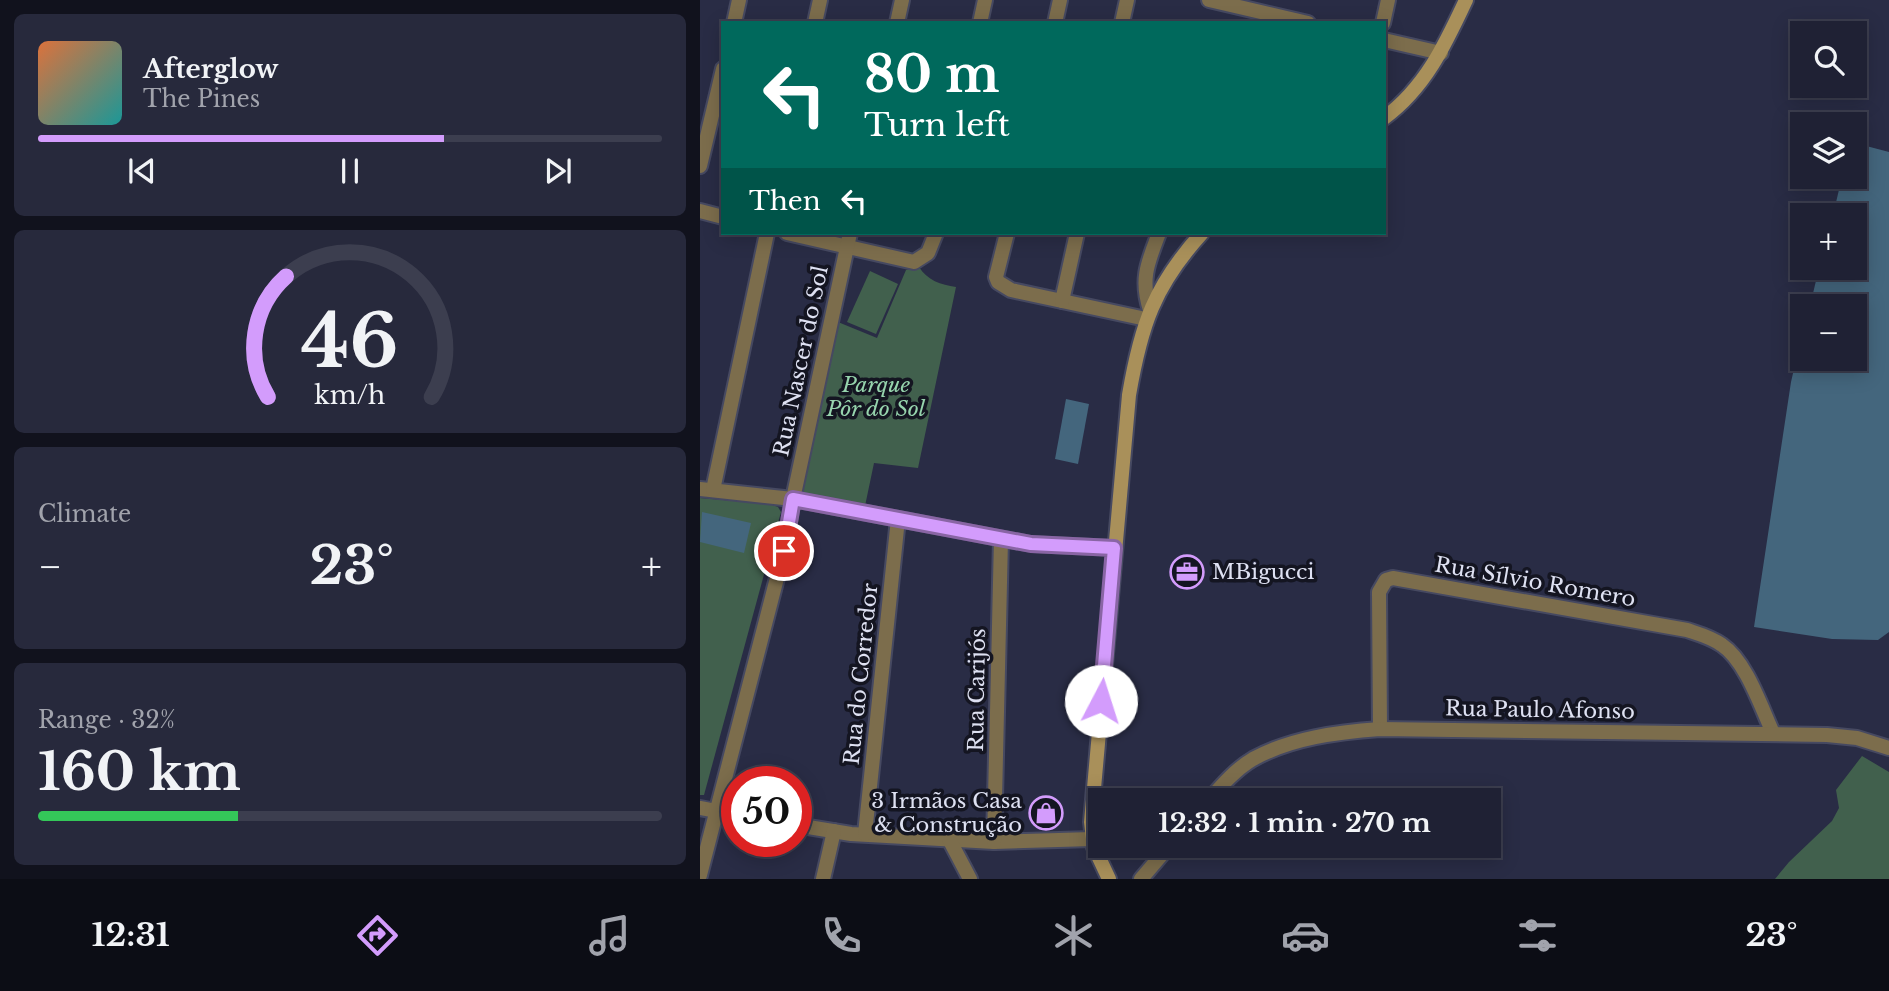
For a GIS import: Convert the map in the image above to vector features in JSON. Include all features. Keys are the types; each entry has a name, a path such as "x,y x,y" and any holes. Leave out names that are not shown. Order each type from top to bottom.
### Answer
{"main road":[{"path":"1386,116 1408,98 1424,78 1441,53 1466,0"},
{"path":"1093,788 1127,406 1135,361 1148,314 1162,285 1179,258 1200,235"},
{"path":"1097,858 1109,879"}],"street":[{"path":"734,21 739,0"},
{"path":"815,21 820,0"},
{"path":"897,21 902,0"},
{"path":"980,21 985,0"},
{"path":"1055,21 1060,0"},
{"path":"1123,21 1128,0"},
{"path":"1209,0 1264,6 1303,21"},
{"path":"1383,21 1388,0"},
{"path":"1386,40 1441,53"},
{"path":"700,166 721,77"},
{"path":"700,211 721,216"},
{"path":"767,235 707,489 793,499 1001,539 1050,546 1114,548"},
{"path":"804,235 848,240 914,262 928,253 934,238"},
{"path":"1006,235 996,277 998,282 1012,290 1062,301 1148,314 1143,285 1145,271 1158,235"},
{"path":"1062,301 1077,235"},
{"name":"Rua Nascer do Sol","path":"700,875 784,551 848,240"},
{"name":"Rua do Corredor","path":"865,834 898,519"},
{"name":"Rua Carijós","path":"994,842 1001,539"},
{"name":"Rua Sílvio Romero","path":"1380,729 1379,592 1386,580 1393,578 1687,630 1708,637 1734,655 1773,733"},
{"name":"Rua Paulo Afonso","path":"1220,788 1233,774 1253,760 1278,749 1318,737 1380,729 1773,733 1844,736 1889,748"},
{"path":"700,808 721,813"},
{"path":"812,828 865,834 994,842 1088,839"},
{"path":"823,879 834,831"},
{"path":"949,839 970,879"},
{"path":"1141,879 1159,858"}],"green space":[{"name":"Parque Pôr do Sol","path":"919,267 935,281 956,287 918,468 874,463 865,506 801,493 833,320 877,338 906,270"},
{"path":"870,271 898,284 876,334 847,322"},
{"path":"700,498 770,504 778,507 781,512 704,795 700,795"},
{"path":"1862,756 1889,772 1889,879 1775,879 1832,821 1839,808 1836,790"}],"water":[{"path":"1867,146 1889,152 1889,632 1878,640 1832,639 1754,627 1794,371 1867,371 1867,294 1813,294 1816,280 1867,280 1867,203 1836,203 1839,189 1867,189"},
{"path":"1066,399 1089,404 1078,464 1055,459"},
{"path":"702,512 751,523 744,553 700,542"}],"place":[{"name":"MBigucci","path":"1187,572"},
{"name":"3 Irmãos Casa & Construção","path":"1046,813"}],"route":[{"path":"784,551 793,499 1031,544 1114,548 1101,701"}]}
